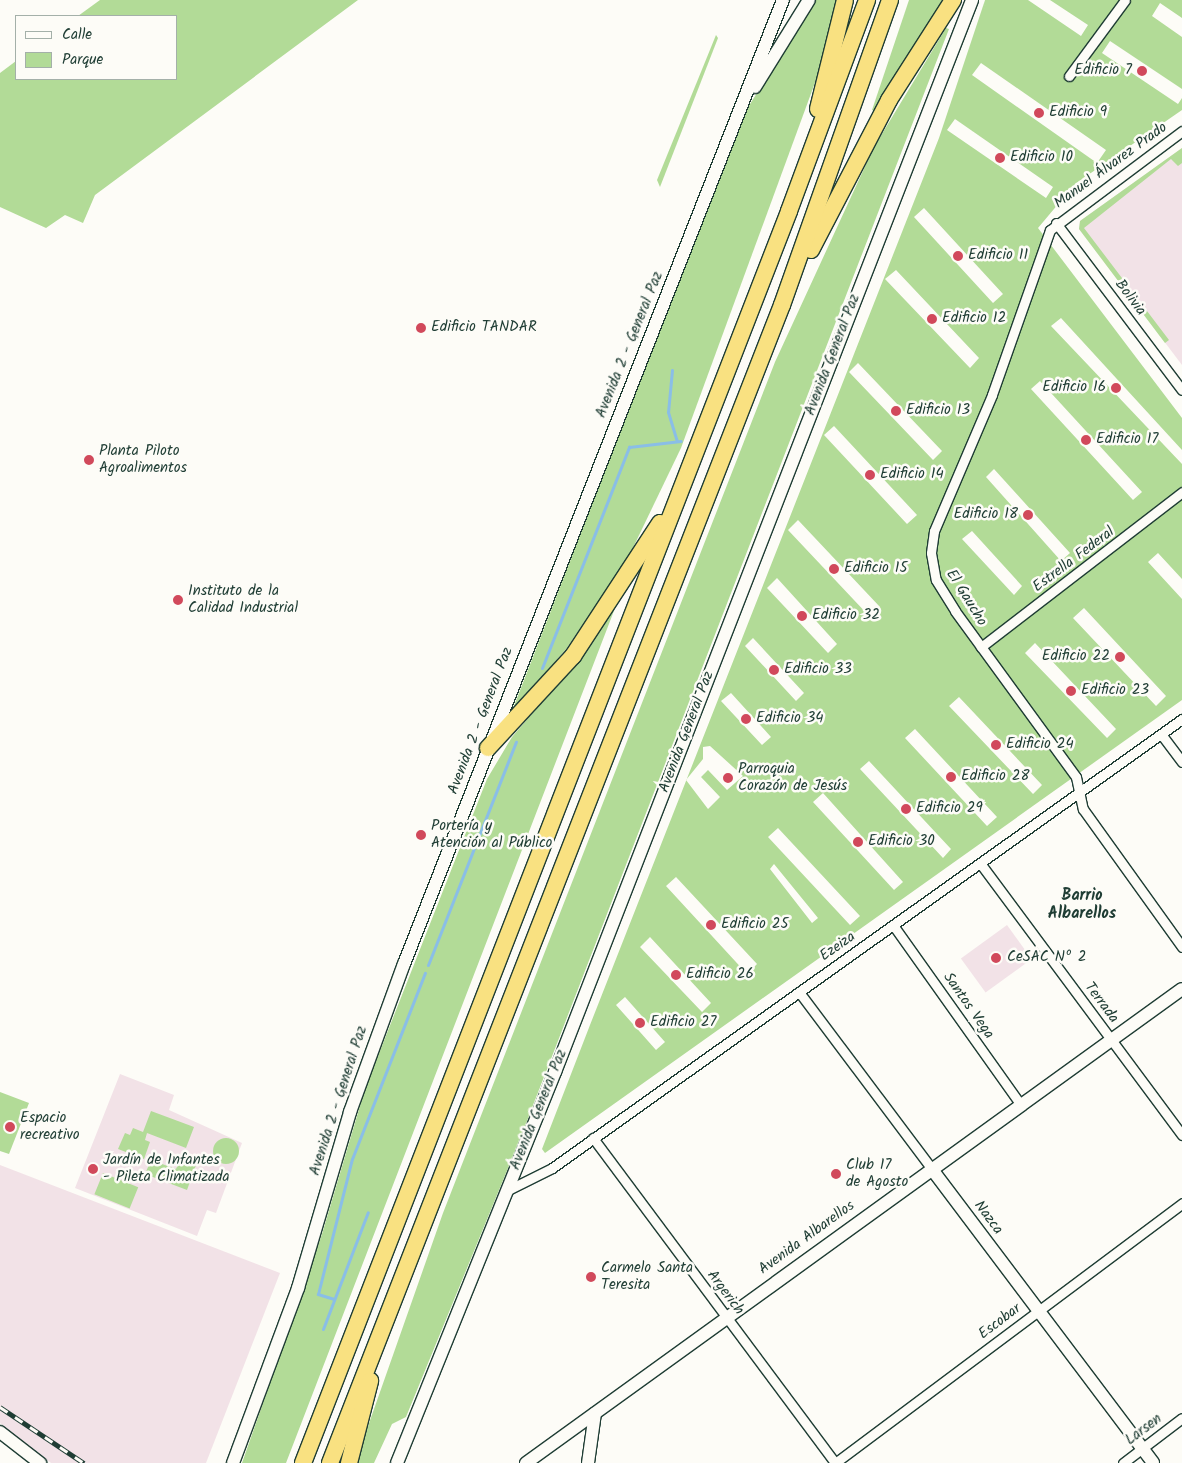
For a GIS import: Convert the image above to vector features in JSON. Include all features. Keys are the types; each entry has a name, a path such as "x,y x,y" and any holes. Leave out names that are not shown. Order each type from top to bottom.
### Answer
{"highway":[{"path":"802,179 845,0"},
{"path":"303,1463 802,179 867,0"},
{"path":"330,1463 782,305 890,0"},
{"path":"782,305 889,100 953,0"},
{"path":"488,748 573,656 681,489"},
{"path":"349,1463 382,1328"}],"street":[{"name":"Avenida 2 - General Paz","path":"235,1460 299,1283 358,1088 488,748 783,0"},
{"path":"738,115 809,0"},
{"name":"Avenida General Paz","path":"397,1463 505,1191 556,1072 972,0"},
{"path":"1069,76 1125,0"},
{"name":"Manuel Álvarez Prado","path":"1056,223 1182,131"},
{"name":"Bolivia","path":"1056,223 1182,390"},
{"name":"El Gaucho","path":"1056,223 1046,236 992,395 932,539 936,580 981,648 1076,777 1083,809 1182,947"},
{"name":"Estrella Federal","path":"981,648 1182,492"},
{"name":"Ezeiza","path":"505,1191 547,1171 1182,719"},
{"path":"1161,734 1182,762"},
{"name":"Terrada","path":"980,863 1182,1135"},
{"name":"Santos Vega","path":"893,925 1020,1104"},
{"name":"Avenida Albarellos","path":"526,1463 931,1168 1182,989"},
{"name":"Nazca","path":"799,992 1152,1463"},
{"name":"Argerich","path":"592,1138 835,1463"},
{"name":"Escobar","path":"835,1463 1182,1203"},
{"path":"588,1463 595,1413"},
{"name":"Larsen","path":"1123,1463 1182,1418"},
{"path":"0,1432 40,1463"}],"shaded area":[{"path":"1182,148 1182,365 1079,229 1080,221"},
{"name":"CeSAC Nº 2","path":"1007,925 1032,959 986,992 961,959"},
{"path":"120,1074 174,1095 169,1110 242,1143 216,1213 207,1210 197,1236 75,1188"},
{"path":"0,1165 280,1273 206,1463 51,1463 0,1423"}],"green space":[{"path":"100,0 358,0 95,195 83,223 65,215 46,228 0,207 0,73 15,62 15,80 178,80 178,15 79,15"},
{"path":"816,0 838,0 820,69 681,448 630,554 567,648 512,711 743,115"},
{"path":"909,0 945,0 874,111 872,110"},
{"path":"985,0 1028,0 1081,36 1088,25 1050,0 1182,0 1182,18 1160,3 1152,16 1182,37 1182,89 1110,41 1102,53 1178,104 1182,98 1182,110 1075,184 1038,228 1182,418 1182,450 1061,318 1051,326 1182,464 1182,579 1158,553 1148,562 1182,599 1182,700 545,1153 542,1149 686,780 708,809 720,797 701,777 708,770 727,790 743,776 710,746 703,747 703,759 687,779 939,138","holes":["981,63 1106,150 1097,163 972,75","955,119 1053,187 1046,198 947,130","924,208 1003,294 993,303 914,217","896,270 979,358 970,368 885,279","858,363 942,451 933,460 849,372","1040,381 1142,492 1133,500 1031,389","834,426 917,515 907,524 824,435","994,469 1070,553 1061,561 986,477","798,520 880,607 870,617 788,530","972,531 1022,586 1014,595 962,539","777,578 837,644 828,653 767,588","1084,608 1166,696 1156,706 1073,618","753,638 804,693 796,701 745,646","1035,643 1116,729 1107,738 1025,653","731,693 771,737 762,745 721,701","959,697 1042,785 1033,794 949,706","915,729 997,817 987,826 905,738","869,761 951,849 943,858 860,769","823,793 903,882 894,890 813,802","778,828 860,916 850,925 768,837","774,864 818,918 812,923 770,869","676,877 757,964 747,974 666,886","650,937 711,1003 702,1012 640,947","625,997 665,1042 656,1050 616,1005"]},
{"path":"946,28 949,29 522,1134 406,1417 392,1424 374,1463 355,1463 443,1213 775,362 874,147"},
{"path":"716,35 718,38 660,187 657,180"},
{"path":"1182,148 1182,163 1178,166 1171,159 1084,228 1169,340 1165,343 1079,229 1080,221"},
{"path":"617,603 286,1463 242,1463 322,1234 365,1089 487,779 512,737 578,660"},
{"name":"Espacio recreativo","path":"0,1092 29,1103 9,1154 0,1151"},
{"path":"151,1111 194,1127 186,1148 147,1133 145,1140 150,1142 144,1159 118,1149 125,1133 130,1135 133,1128 143,1132"},
{"path":"226,1138 235,1142 239,1151 235,1160 226,1164 217,1160 213,1151 217,1142"},
{"path":"151,1160 176,1169 180,1160 196,1165 187,1190 145,1174"},
{"path":"103,1173 138,1187 130,1209 94,1194"}],"waterway":[{"path":"672,370 668,412 677,441"},
{"path":"542,668 629,447 681,441"},
{"path":"428,965 516,742"},
{"path":"334,1299 318,1294 352,1159 425,973"},
{"path":"323,1329 368,1212"}],"railway":[{"path":"0,1407 84,1463"}],"place":[{"name":"Edificio 7","path":"1142,71"},
{"name":"Edificio 9","path":"1039,113"},
{"name":"Edificio 10","path":"1000,158"},
{"name":"Edificio 11","path":"958,256"},
{"name":"Edificio 12","path":"932,319"},
{"name":"Edificio TANDAR","path":"421,328"},
{"name":"Edificio 16","path":"1116,388"},
{"name":"Edificio 13","path":"896,411"},
{"name":"Edificio 17","path":"1086,440"},
{"name":"Planta Piloto Agroalimentos","path":"89,460"},
{"name":"Edificio 14","path":"870,475"},
{"name":"Edificio 18","path":"1028,515"},
{"name":"Edificio 15","path":"834,569"},
{"name":"Instituto de la Calidad Industrial","path":"178,600"},
{"name":"Edificio 32","path":"802,616"},
{"name":"Edificio 22","path":"1120,657"},
{"name":"Edificio 33","path":"774,670"},
{"name":"Edificio 23","path":"1071,691"},
{"name":"Edificio 34","path":"746,719"},
{"name":"Edificio 24","path":"996,745"},
{"name":"Edificio 28","path":"951,777"},
{"name":"Parroquia Corazón de Jesús","path":"728,778"},
{"name":"Edificio 29","path":"906,809"},
{"name":"Portería y Atención al Público","path":"421,835"},
{"name":"Edificio 30","path":"858,842"},
{"name":"Edificio 25","path":"711,925"},
{"name":"CeSAC Nº 2","path":"996,958"},
{"name":"Edificio 26","path":"676,975"},
{"name":"Edificio 27","path":"640,1023"},
{"name":"Espacio recreativo","path":"10,1127"},
{"name":"Jardín de Infantes - Pileta Climatizada","path":"93,1169"},
{"name":"Club 17 de Agosto","path":"836,1174"},
{"name":"Carmelo Santa Teresita","path":"591,1277"}],"district":[{"name":"Barrio Albarellos","path":"1082,905"}]}
